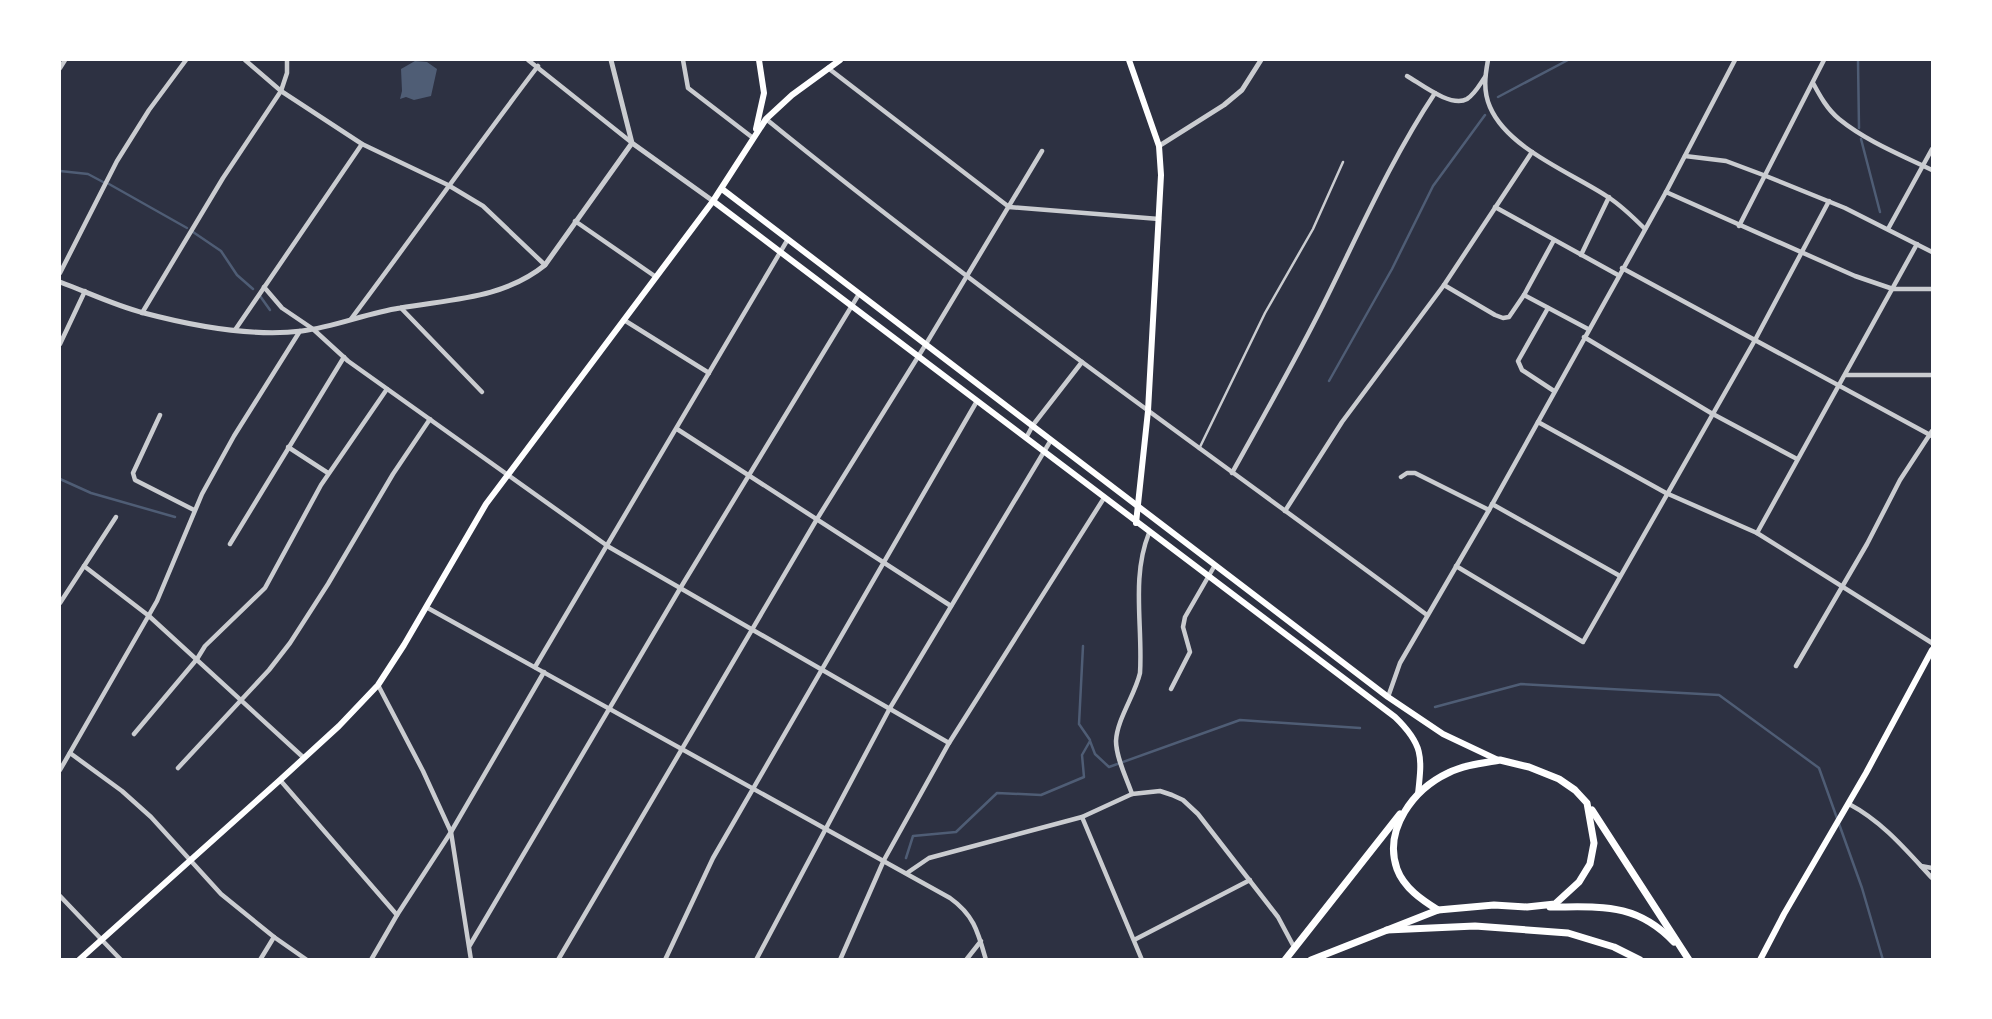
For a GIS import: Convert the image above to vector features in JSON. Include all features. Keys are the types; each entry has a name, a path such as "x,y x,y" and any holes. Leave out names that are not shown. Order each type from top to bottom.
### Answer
{"main road":[{"path":"753,138 764,93 759,60"},
{"path":"79,960 304,758 378,685 461,543 508,475 713,201 766,118 840,60"},
{"path":"1129,60 1159,146 1161,175 1148,411 1136,523"},
{"path":"722,188 1388,697 1443,734 1500,760 1529,767 1559,779 1575,790 1587,803 1689,959"},
{"path":"713,201 1395,717 1409,731 1422,759 1418,794"},
{"path":"1760,960 1933,650"},
{"path":"1285,960 1409,802 1450,771 1500,760"},
{"path":"1409,802 1394,840 1397,870 1408,886 1438,911"},
{"path":"1527,906 1555,904 1579,882 1590,864 1594,843 1587,803"},
{"path":"1311,960 1325,957 1438,911 1494,905 1626,910 1652,922 1689,959"},
{"path":"1387,930 1475,926 1568,933 1614,947 1640,960"}],"street":[{"path":"60,68 65,60"},
{"path":"60,272 117,161 149,110 186,60"},
{"path":"245,60 281,91 362,144 448,185 483,206 545,265"},
{"path":"142,313 223,178 281,91 287,73 287,60"},
{"path":"527,60 538,66 632,143 713,201"},
{"path":"611,60 632,143"},
{"path":"683,60 688,88 753,138"},
{"path":"1159,146 1224,105 1242,90 1261,60"},
{"path":"1488,60 1486,92 1490,108 1500,122 1532,152 1609,197 1645,229"},
{"path":"1388,697 1400,663 1489,510 1666,192 1735,60"},
{"path":"1739,226 1824,60"},
{"path":"350,320 538,66"},
{"path":"827,68 1009,206 1159,219"},
{"path":"1407,76 1435,93 1455,101 1470,97 1485,76"},
{"path":"1812,82 1829,109 1839,119 1878,143 1933,170"},
{"path":"1233,473 1322,307 1396,157 1435,93"},
{"path":"766,118 844,182 966,275 1427,615"},
{"path":"60,282 142,313 234,330 300,331 401,308 485,295 531,277 545,265 632,143"},
{"path":"234,330 362,144"},
{"path":"1888,229 1933,149"},
{"path":"558,960 817,519 1042,151"},
{"path":"1285,511 1342,422 1444,285 1532,152"},
{"path":"1684,156 1726,161 1766,176 1829,201 1933,252"},
{"path":"1666,192 1834,268 1893,289 1933,289"},
{"path":"1581,255 1609,197"},
{"path":"1456,566 1583,642 1711,413 1755,340 1829,201"},
{"path":"1495,207 1618,275"},
{"path":"575,221 656,277"},
{"path":"535,667 788,239"},
{"path":"1444,285 1503,318 1514,312 1554,240"},
{"path":"1756,533 1917,244"},
{"path":"1622,268 1932,434 1900,480 1796,666"},
{"path":"264,287 282,308 313,329 344,357 608,547 753,628 948,743"},
{"path":"60,344 85,291"},
{"path":"470,945 681,587 859,293"},
{"path":"1524,295 1588,329"},
{"path":"401,308 482,392"},
{"path":"1548,308 1518,361 1521,370 1554,391"},
{"path":"624,320 709,373"},
{"path":"60,770 166,584 194,510 234,436 300,331"},
{"path":"1584,337 1711,413 1797,459"},
{"path":"230,544 344,357"},
{"path":"1026,439 1033,425 1083,362"},
{"path":"1846,375 1933,375"},
{"path":"134,734 205,646 265,588 328,473 387,389"},
{"path":"665,960 713,858 977,401"},
{"path":"160,415 134,472 135,480 194,510"},
{"path":"178,768 240,698 269,670 309,615 393,474 430,419"},
{"path":"1538,422 1666,493 1756,533 1933,643"},
{"path":"677,429 951,606"},
{"path":"756,960 890,708 1052,439"},
{"path":"288,447 328,473"},
{"path":"1401,477 1407,473 1415,473 1489,510"},
{"path":"840,960 884,860 948,743 1104,498"},
{"path":"1492,504 1620,576"},
{"path":"60,602 116,517"},
{"path":"1132,794 1116,743 1121,721 1137,687 1140,673 1140,559 1149,533"},
{"path":"1171,690 1190,652 1183,627 1185,617 1216,564"},
{"path":"84,566 149,616 304,758"},
{"path":"426,607 884,860 964,908 972,918 986,960"},
{"path":"371,960 451,832 544,673"},
{"path":"378,685 451,832 471,960"},
{"path":"70,753 151,817 221,894 307,960"},
{"path":"280,780 397,915"},
{"path":"907,873 929,858 951,850 1047,828 1082,817 1132,794 1160,791 1183,800 1198,814 1278,917 1294,947"},
{"path":"1849,804 1891,833 1933,878"},
{"path":"1082,817 1142,960"},
{"path":"1921,865 1933,868"},
{"path":"1134,940 1250,880"},
{"path":"60,896 121,960"},
{"path":"260,960 274,937"},
{"path":"966,960 981,941"}],"lane":[{"path":"1199,449 1260,322 1307,241 1343,162"}],"water":[{"path":"415,61 427,62 437,69 431,96 414,100 406,97 400,99 401,69"}],"waterway":[{"path":"1498,97 1568,60"},
{"path":"1858,60 1859,128"},
{"path":"1329,381 1392,269 1433,186 1485,115"},
{"path":"1861,139 1880,212"},
{"path":"60,171 88,174 103,182"},
{"path":"109,184 187,228"},
{"path":"193,232 221,251 237,275 253,289"},
{"path":"260,296 270,310"},
{"path":"60,479 91,493 175,517"},
{"path":"1083,646 1079,724 1090,740"},
{"path":"1435,707 1521,684 1719,695 1819,768 1862,888 1883,960"},
{"path":"906,858 913,836 956,832 997,793 1041,795 1084,777 1082,755 1090,741 1095,754 1109,767 1240,720 1360,728"}]}
